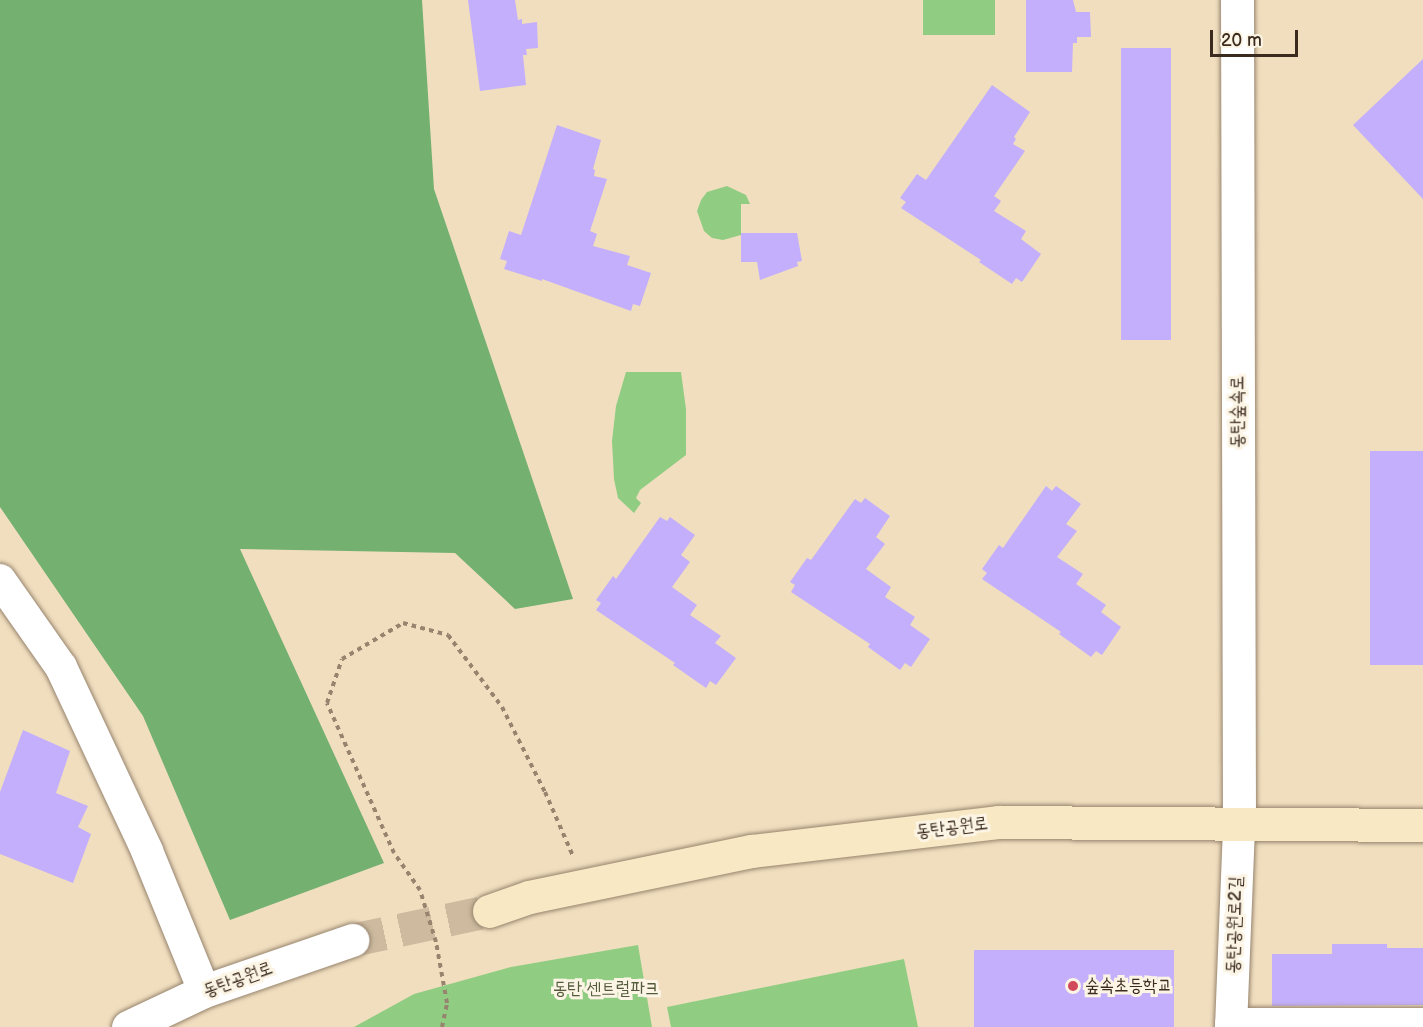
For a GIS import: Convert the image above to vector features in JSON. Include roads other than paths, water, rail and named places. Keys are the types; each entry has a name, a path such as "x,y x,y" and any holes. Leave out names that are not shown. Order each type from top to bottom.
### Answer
{"main road":[{"name":"동탄공원로","path":"489,911 529,897 752,850 998,822 1423,825"}],"street":[{"name":"동탄숲속로","path":"1237,0 1239,824"},
{"path":"0,580 61,667 147,851 204,991"},
{"name":"동탄공원로2길","path":"1231,1026 1239,824"},
{"name":"동탄공원로","path":"128,1027 204,991 352,940"},
{"path":"1231,1026 1423,1024"}],"tunnel":[{"path":"352,940 489,911"}],"place":[{"name":"숲속초등학교","path":"1073,986"}],"park label":[{"name":"동탄 센트럴파크","path":"606,989"}]}
